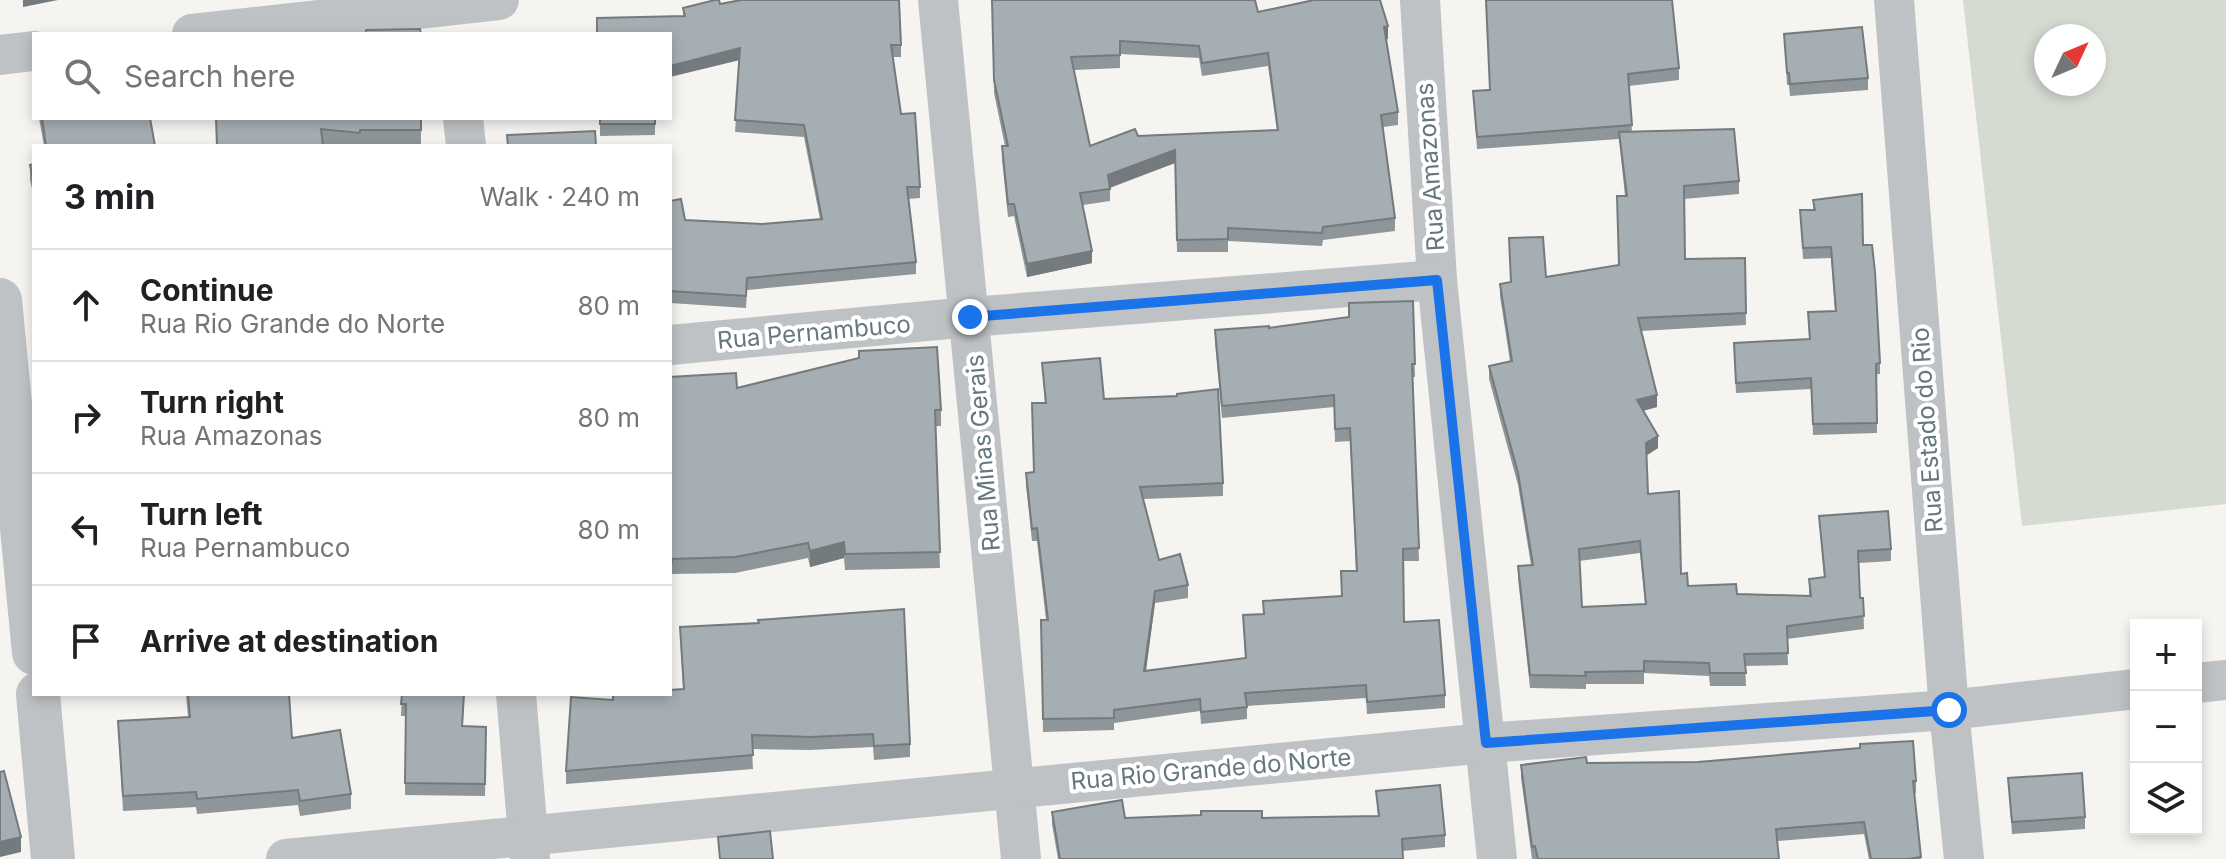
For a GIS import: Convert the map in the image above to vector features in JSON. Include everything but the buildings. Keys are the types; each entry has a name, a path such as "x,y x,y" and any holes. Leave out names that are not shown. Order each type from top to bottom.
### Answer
{"street":[{"path":"217,32 452,13 499,0"},
{"name":"Rua Minas Gerais","path":"938,0 1021,859"},
{"name":"Rua Amazonas","path":"1420,0 1437,280 1497,859"},
{"name":"Rua Estado do Rio","path":"1894,0 1949,710 1964,859"},
{"path":"0,55 32,51"},
{"path":"463,120 466,144"},
{"name":"Rua Pernambuco","path":"672,345 970,317 1437,280"},
{"path":"0,300 15,420 32,628"},
{"path":"2202,682 2226,680"},
{"name":"Rua Rio Grande do Norte","path":"286,859 529,847 1015,787 1486,743 1949,710 2130,690"},
{"path":"38,696 53,859"},
{"path":"516,696 529,847"}],"shaded area":[{"path":"1963,0 2226,0 2226,504 2022,526"}],"route":[{"path":"970,317 1437,280 1486,743 1949,710"}]}
